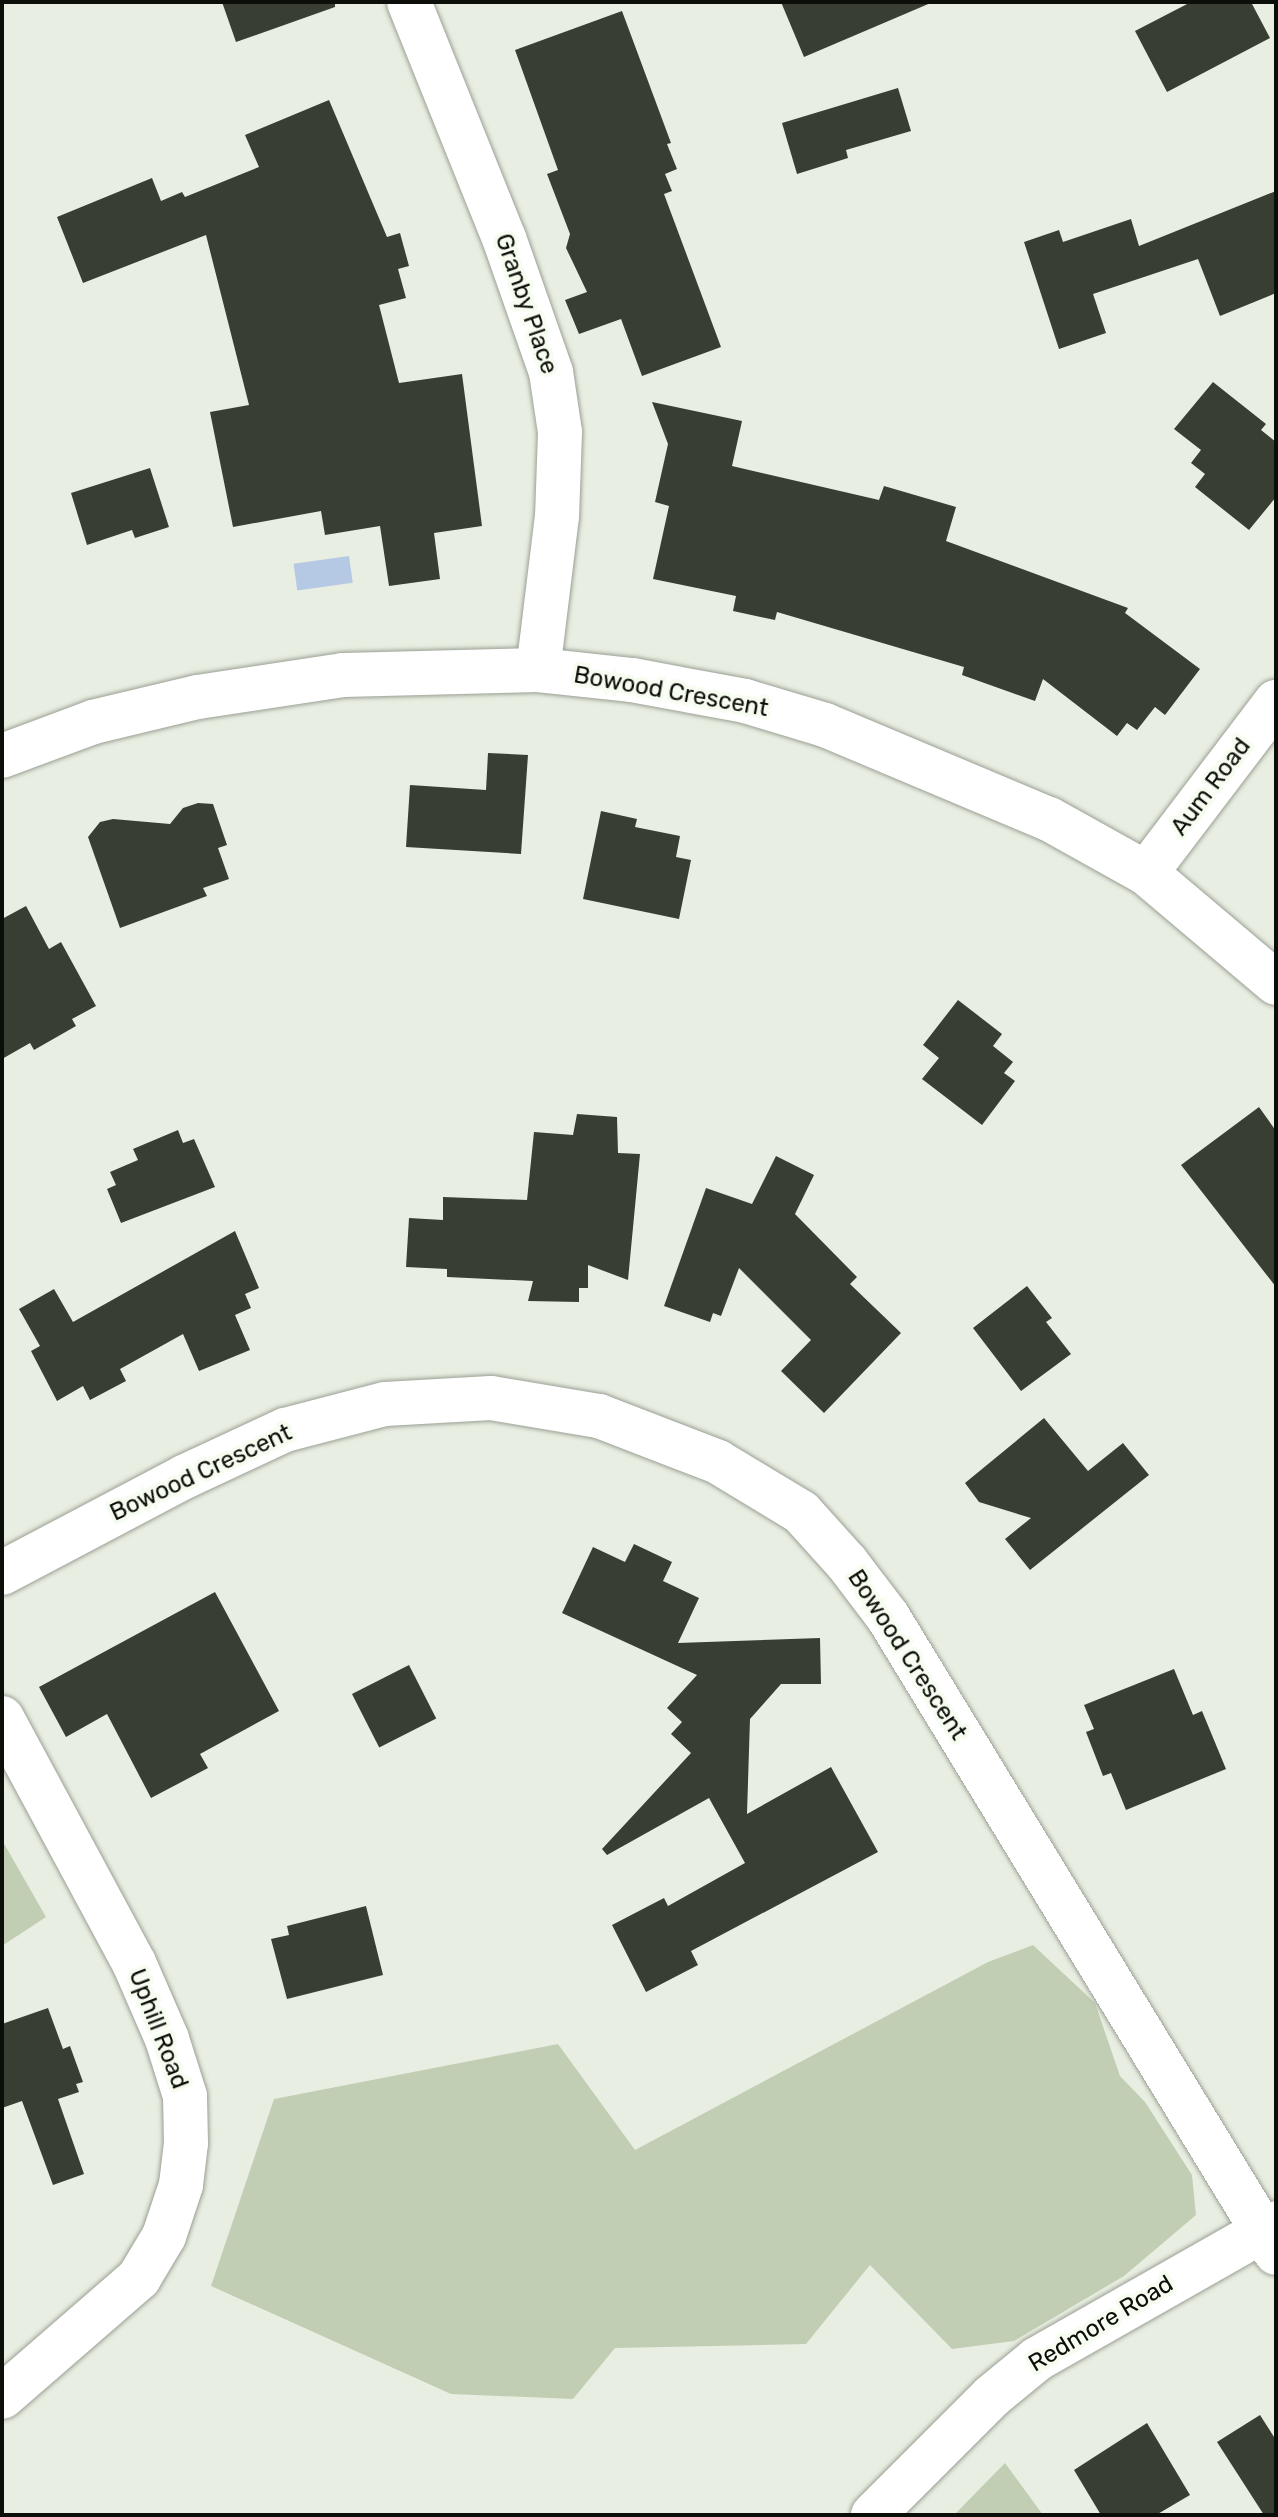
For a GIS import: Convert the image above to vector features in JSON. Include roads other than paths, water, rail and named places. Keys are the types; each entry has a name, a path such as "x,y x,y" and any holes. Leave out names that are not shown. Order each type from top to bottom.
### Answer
{"street":[{"name":"Granby Place","path":"409,2 504,238 551,372 560,432 557,516 538,670"},
{"name":"Bowood Crescent","path":"2,756 93,722 198,697 343,675 538,670 632,680 745,701 825,725 1049,819 1146,873 1276,983"},
{"name":"Aum Road","path":"1146,873 1276,702"},
{"name":"Bowood Crescent","path":"2,1573 184,1477 285,1430 385,1404 491,1398 599,1416 718,1462 801,1512 847,1563 888,1617 1271,2235"},
{"name":"Uphill Road","path":"2,1718 134,1963 162,2026 185,2096 186,2143 181,2185 164,2236 139,2278 2,2397"},
{"name":"Redmore Road","path":"873,2515 992,2396 1037,2359 1110,2315 1271,2235"}],"water":[{"path":"349,556 353,583 297,591 294,564"}]}
